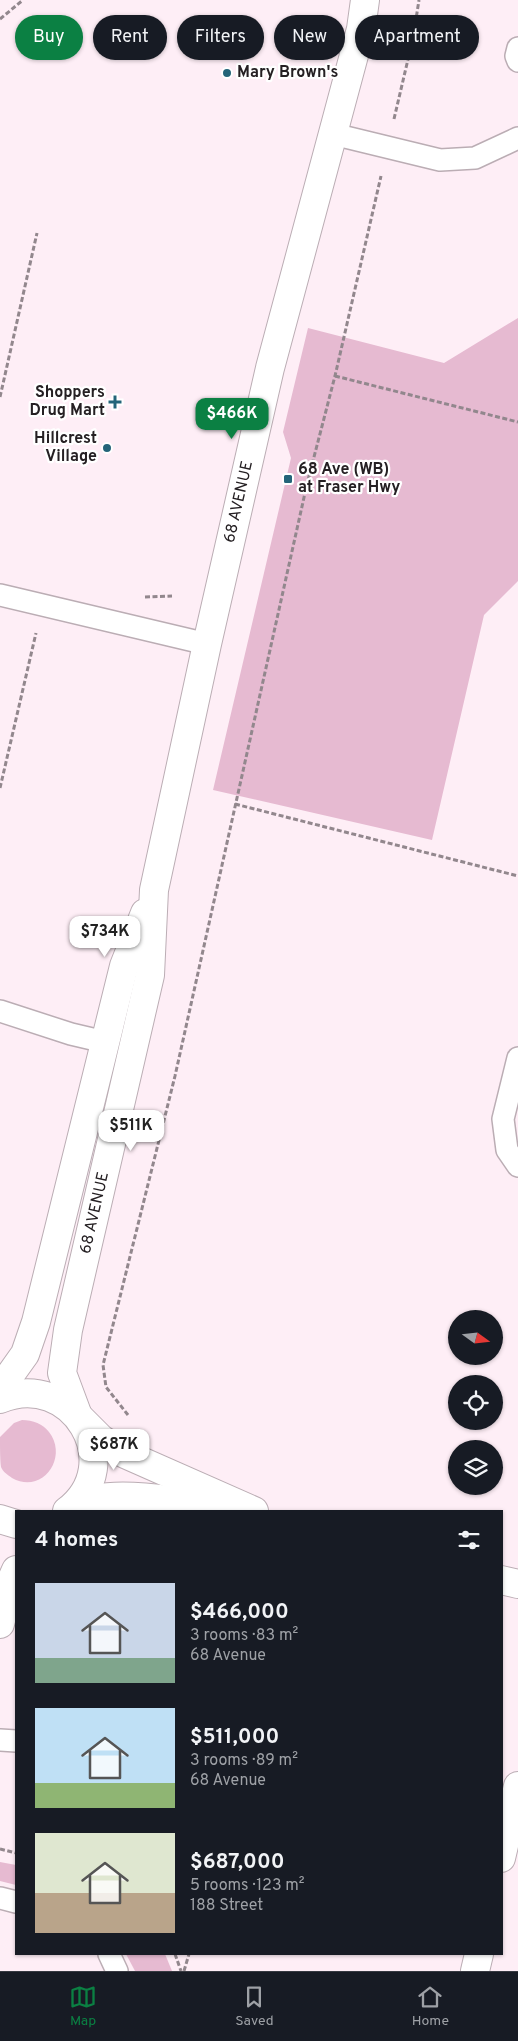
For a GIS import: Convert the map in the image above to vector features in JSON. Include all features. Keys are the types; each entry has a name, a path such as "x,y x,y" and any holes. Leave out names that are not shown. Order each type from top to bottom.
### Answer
{"street":[{"name":"68 AVENUE","path":"0,1389 25,1354 36,1322 124,966 154,890 207,644 270,368 361,29 365,0"},
{"name":"68 AVENUE","path":"70,1510 81,1496 92,1473 93,1457 90,1441 62,1373 67,1339 150,975 154,890"},
{"path":"0,1399 13,1394 38,1394 61,1402 101,1438 125,1454 252,1510"},
{"path":"71,1510 94,1500 117,1497 147,1498 238,1510"},
{"path":"0,1519 15,1524"},
{"path":"0,1624 15,1572"},
{"path":"503,1580 518,1584"},
{"path":"503,1850 518,1786"},
{"path":"475,1971 479,1955"}],"lane":[{"path":"518,48 516,56 518,61"},
{"path":"333,134 440,160 475,158 518,138"},
{"path":"0,595 207,644"},
{"path":"0,1011 71,1034 105,1042"},
{"path":"518,1058 503,1119 507,1150 518,1166"},
{"path":"0,1740 15,1741"},
{"path":"0,1898 15,1902"},
{"path":"109,1955 117,1971"}],"path":[{"path":"0,19 23,0"},
{"path":"132,1420 106,1387 103,1365 174,1076 307,484 335,376 413,38 419,0"},
{"path":"0,397 37,233"},
{"path":"335,376 518,422"},
{"path":"0,788 36,632"},
{"path":"235,804 518,876"},
{"path":"0,1849 15,1853"},
{"path":"175,1955 183,1971"},
{"path":"183,1971 189,1955"}],"shaded area":[{"path":"518,318 518,581 484,615 432,840 213,790 291,458 283,432 308,328 444,363"},
{"path":"22,1420 34,1422 44,1427 54,1442 56,1453 49,1471 42,1478 33,1482 23,1482 12,1478 1,1467 0,1437 14,1423"},
{"path":"0,1862 15,1865 15,1885 0,1881"},
{"path":"127,1955 165,1955 172,1971 135,1971"}],"place":[{"name":"Mary Brown's","path":"227,73"},
{"name":"Shoppers Drug Mart","path":"115,402"},
{"name":"Hillcrest Village","path":"107,448"},
{"name":"68 Ave (WB) at Fraser Hwy","path":"288,479"}]}
